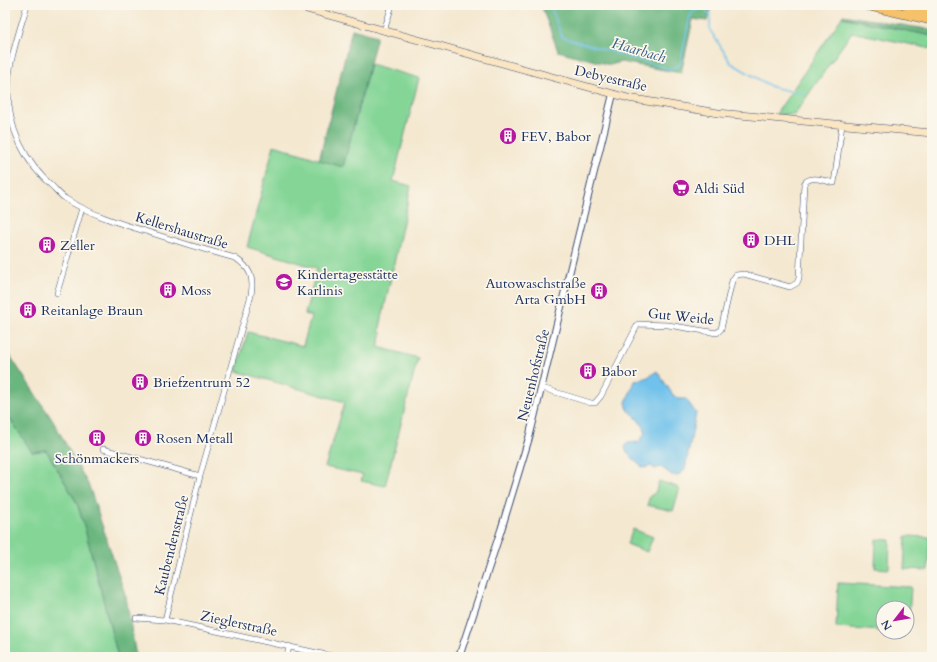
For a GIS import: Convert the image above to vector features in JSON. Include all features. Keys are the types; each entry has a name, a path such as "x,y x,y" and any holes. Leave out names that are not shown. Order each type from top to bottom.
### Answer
{"highway":[{"path":"866,5 932,20"},
{"path":"907,5 932,11"}],"main road":[{"name":"Debyestraße","path":"292,5 628,98 718,113 932,133"}],"street":[{"name":"Kellershaustraße","path":"27,5 13,55 8,91 12,121 18,140 34,167 47,182 65,198 82,208 120,224 235,258 243,263 249,270 252,282 251,295"},
{"path":"384,31 392,5"},
{"name":"Neuenhofstraße","path":"459,657 529,438 613,94"},
{"name":"Gut Weide","path":"542,388 594,403 601,396 638,324 668,325 716,333 721,329 732,281 736,275 744,274 790,287 795,285 799,278 804,184 806,180 812,178 834,184 842,125"},
{"path":"58,293 82,208"},
{"name":"Kaubendenstraße","path":"165,620 200,476 251,295"},
{"path":"104,449 200,476"},
{"name":"Zieglerstraße","path":"136,618 165,620 336,657"},
{"path":"287,657 290,646"}],"green space":[{"path":"541,5 712,5 707,21 693,19 681,73 621,62 610,65 558,51"},
{"path":"843,15 932,30 932,36 842,17"},
{"path":"842,17 932,36 932,49 852,32 794,115 776,114"},
{"path":"352,29 377,36 343,167 319,160"},
{"path":"370,64 419,78 393,181 411,186 379,332 382,333 378,347 418,358 385,486 361,481 363,475 325,467 345,402 236,371 248,332 303,346 311,316 305,314 317,268 247,247 274,145 343,167"},
{"path":"5,348 53,421 89,486 126,597 136,657 118,657 77,503 46,450 32,452 5,411 5,398 11,394 5,385"},
{"path":"5,411 32,452 46,450 77,503 118,657 5,657"},
{"path":"659,481 677,487 679,491 673,511 647,505 650,496 655,493"},
{"path":"633,529 653,537 647,552 627,544"},
{"path":"906,536 930,537 928,570 904,569"},
{"path":"876,539 890,540 889,569 875,568"},
{"path":"838,583 911,587 910,600 875,600 875,630 836,628"}],"water":[{"path":"657,371 673,395 679,399 686,399 696,413 685,470 677,476 672,475 661,467 655,469 651,466 644,468 638,464 626,451 625,446 627,443 639,442 645,433 644,427 631,412 628,411 626,402 635,381 648,377"}],"waterway":[{"name":"Haarbach","path":"550,5 562,37 669,69 680,65 690,16 694,10 705,9 710,15 710,30 731,63 772,87 803,94"}],"place":[{"name":"FEV, Babor","path":"508,136"},
{"name":"Aldi Süd","path":"681,188"},
{"name":"DHL","path":"751,240"},
{"name":"Zeller","path":"47,245"},
{"name":"Kindertagesstätte Karlinis","path":"284,282"},
{"name":"Moss","path":"168,290"},
{"name":"Autowaschstraße Arta GmbH","path":"599,291"},
{"name":"Reitanlage Braun","path":"28,310"},
{"name":"Babor","path":"588,371"},
{"name":"Briefzentrum 52","path":"140,382"},
{"name":"Schönmackers","path":"97,438"},
{"name":"Rosen Metall","path":"143,438"}]}
